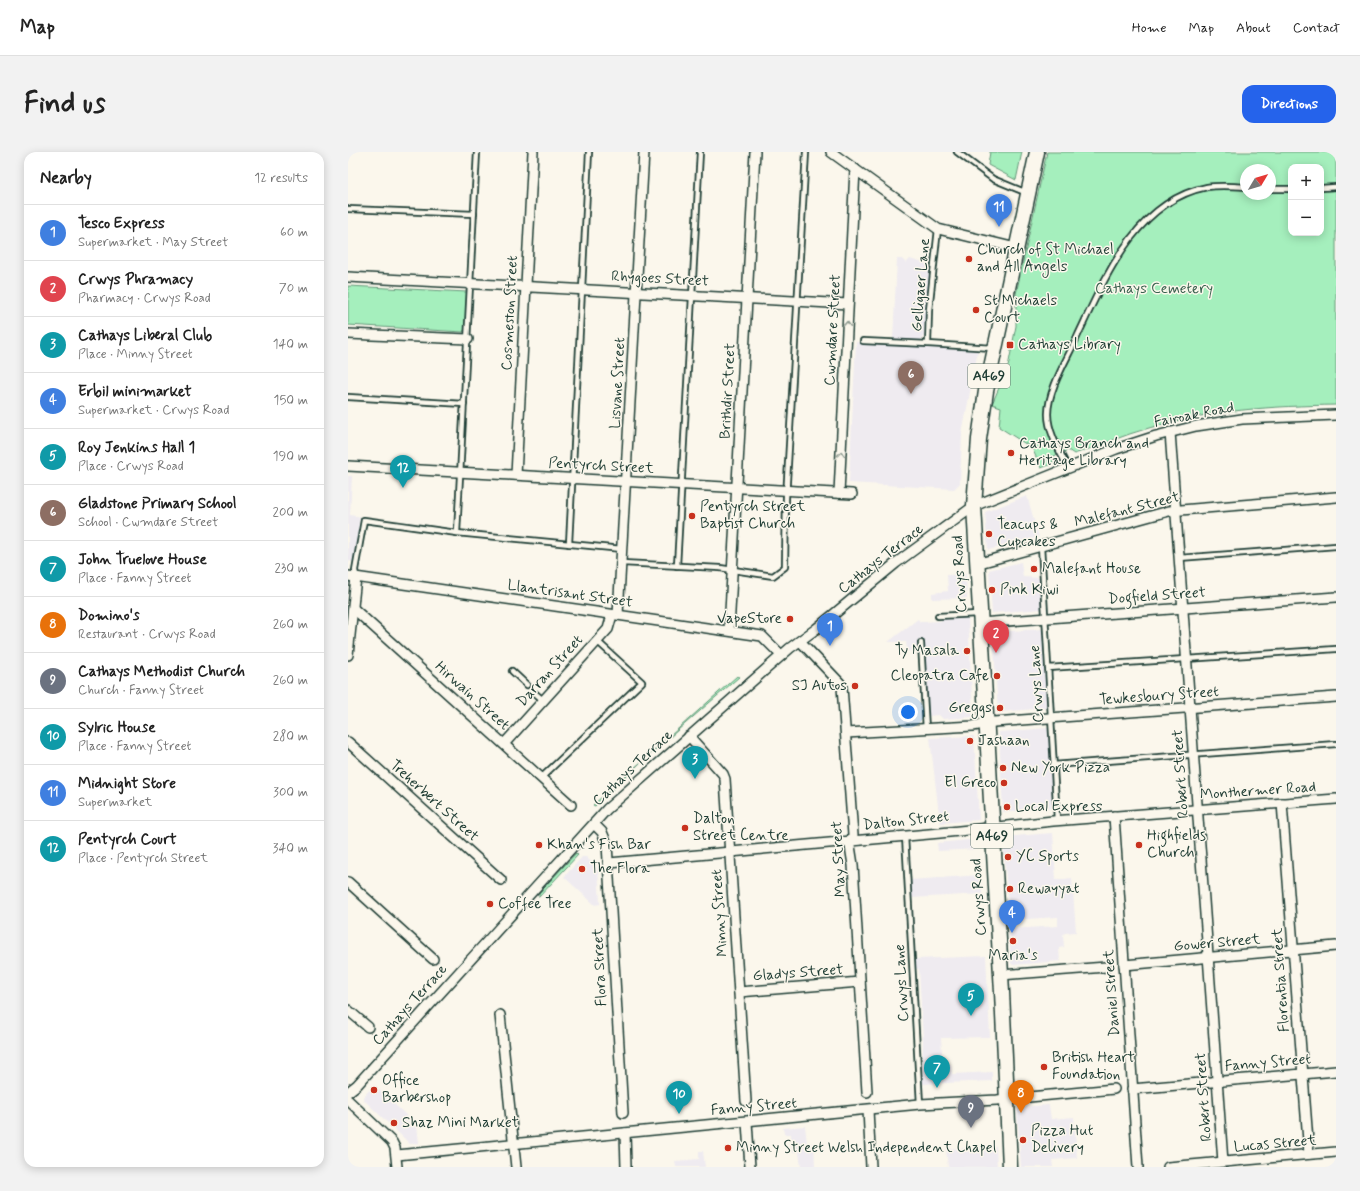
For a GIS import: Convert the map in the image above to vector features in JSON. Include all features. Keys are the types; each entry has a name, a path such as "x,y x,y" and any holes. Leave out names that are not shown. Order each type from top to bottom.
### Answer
{"main road":[{"name":"A469","path":"974,506 981,418 1016,248 1038,152"},
{"name":"Crwys Road","path":"974,506 985,724 1001,974 1010,1167"}],"street":[{"name":"Cosmeston Street","path":"516,475 533,152"},
{"name":"Lisvane Street","path":"615,615 622,563 644,152"},
{"name":"Brithdir Street","path":"729,630 755,152"},
{"path":"831,152 938,229 1016,248"},
{"name":"Cwmdare Street","path":"839,493 855,169"},
{"name":"Rhygoes Street","path":"348,276 848,304"},
{"path":"348,334 468,339"},
{"name":"Fairoak Road","path":"974,506 1129,444 1170,432 1242,419 1336,415"},
{"name":"Robert Street","path":"1170,432 1223,1162"},
{"name":"Pentyrch Street","path":"348,466 852,494"},
{"name":"Malefant Street","path":"976,564 1176,510 1336,497"},
{"name":"Cathays Terrace","path":"348,1092 357,1085 620,797 781,655 896,564 974,506"},
{"path":"348,655 354,609 352,576"},
{"name":"Llantrisant Street","path":"352,576 762,636 781,655"},
{"name":"Dogfield Street","path":"980,618 1045,618 1336,597"},
{"name":"Hirwain Street","path":"354,609 571,805"},
{"name":"Darran Street","path":"504,744 610,626 615,615"},
{"name":"May Street","path":"800,641 840,683 846,733 853,835 850,846 853,865 867,1092"},
{"name":"Tewkesbury Street","path":"846,733 926,729 1190,707 1336,697"},
{"name":"Minny Street","path":"688,736 725,779 731,852 746,1101"},
{"name":"Treherbert Street","path":"348,742 501,880"},
{"name":"Monthermer Road","path":"991,827 1056,820 1336,799"},
{"name":"Florentia Street","path":"1282,803 1309,1154"},
{"name":"Daniel Street","path":"1114,816 1138,1167"},
{"name":"Flora Street","path":"594,824 602,832 606,840 609,862 623,1113"},
{"name":"Dalton Street","path":"609,862 852,841 991,827"},
{"path":"348,882 432,959"},
{"name":"Gower Street","path":"1124,965 1336,946"},
{"path":"1001,974 1106,967"},
{"name":"Gladys Street","path":"739,992 860,982"},
{"path":"348,1010 368,1027"},
{"path":"500,1015 516,1167"},
{"name":"Fanny Street","path":"1132,1089 1336,1071"},
{"name":"Fanny Street","path":"396,1155 920,1104 1006,1099 1114,1089"},
{"path":"348,1100 388,1137 395,1148 397,1167"},
{"path":"868,1110 871,1167"},
{"path":"747,1122 750,1167"},
{"path":"625,1133 626,1167"},
{"name":"Lucas Street","path":"1168,1167 1336,1152"}],"lane":[{"path":"457,533 477,152"},
{"path":"569,544 589,152"},
{"path":"677,566 700,152"},
{"path":"622,563 733,570 774,576 785,567 787,490 806,152"},
{"path":"957,152 993,179 1028,193"},
{"path":"1068,468 1049,420 1051,396 1097,294 1116,259 1146,221 1158,211 1182,196 1206,187 1240,187"},
{"path":"1324,188 1336,187"},
{"path":"1276,189 1288,189"},
{"path":"348,210 474,214"},
{"name":"Gelligaer Lane","path":"928,344 929,310 938,229"},
{"name":"Gelligaer Lane","path":"863,341 995,348"},
{"path":"348,397 464,404"},
{"path":"352,576 355,570 364,520 457,533 622,549"},
{"name":"Crwys Lane","path":"1041,546 1056,820"},
{"path":"1179,558 1336,546"},
{"path":"938,616 980,618"},
{"path":"541,778 642,682 596,641"},
{"path":"921,643 926,729"},
{"path":"1048,668 1336,648"},
{"path":"512,671 526,685"},
{"path":"536,694 543,700"},
{"path":"1054,765 1194,753 1336,744"},
{"name":"Crwys Lane","path":"905,836 920,1104"}],"shaded area":[{"path":"897,259 902,259 906,263 910,259 930,265 924,336 920,341 893,339"},
{"path":"856,342 978,350 962,434 960,483 954,489 849,483"},
{"path":"348,476 352,476 350,515 360,517 354,562 348,561"},
{"path":"1027,496 1039,537 988,550 985,512"},
{"path":"1021,562 1023,577 1040,578 1042,609 992,613 989,570"},
{"path":"966,574 967,598 932,599 932,593 948,591 947,575"},
{"path":"968,617 973,717 943,719 939,715 928,716 923,641 918,642 918,650 907,651 906,642 888,642 918,619 920,622 941,621 941,618"},
{"path":"1043,629 1047,708 998,712 993,632"},
{"path":"1048,728 1053,808 1003,812 999,732"},
{"path":"974,736 979,820 940,823 930,738"},
{"path":"1053,833 1056,880 1072,878 1076,932 1065,933 1063,935 1064,947 1059,948 1060,961 1013,965 1011,963 1009,929 1058,926 1058,917 1009,920 1003,837"},
{"path":"979,839 980,849 938,851 937,843"},
{"path":"582,857 586,857 598,868 600,904 595,905 564,877"},
{"path":"981,875 982,894 911,898 910,880"},
{"path":"986,956 990,1037 941,1038 943,1065 951,1064 952,1074 992,1072 992,1081 922,1084 923,1039 919,969 915,968 916,959"},
{"path":"374,1085 407,1116 405,1119 408,1122 411,1119 417,1125 419,1143 410,1144 364,1100 363,1097"},
{"path":"1049,1105 1051,1119 1074,1117 1077,1158 1052,1160 1053,1167 1021,1167 1017,1109 1019,1107"},
{"path":"805,1126 807,1143 814,1143 815,1167 801,1167 799,1152 792,1152 791,1134 784,1134 783,1128"},
{"path":"996,1146 997,1167 948,1167 946,1149"},
{"path":"699,1151 703,1151 705,1167 676,1167 675,1161 699,1159"}],"green space":[{"path":"990,152 1022,152 1016,180 988,165"},
{"name":"Cathays Cemetery","path":"1047,152 1336,152 1336,405 1265,408 1195,417 1139,431 1074,454 1068,450 1054,456 1052,464 1041,468 1032,448 999,427 1001,407 992,404 1008,367 1016,326 1016,294"},
{"path":"348,286 467,292 465,329 463,332 348,325"},
{"path":"737,676 739,677 640,763 595,806 593,805"},
{"path":"576,853 578,855 539,897 539,893"}],"place":[{"name":"Midnight Store","path":"999,227"},
{"name":"Church of St Michael and All Angels","path":"969,259"},
{"name":"St Michaels Court","path":"976,310"},
{"name":"Cathays Library","path":"1010,345"},
{"name":"Gladstone Primary School","path":"911,394"},
{"name":"Cathays Branch and Heritage Library","path":"1011,453"},
{"name":"Pentyrch Court","path":"403,488"},
{"name":"Pentyrch Street Baptist Church","path":"692,516"},
{"name":"Teacups & Cupcakes","path":"989,534"},
{"name":"Malefant House","path":"1034,569"},
{"name":"Pink Kiwi","path":"992,590"},
{"name":"VapeStore","path":"790,619"},
{"name":"Tesco Express","path":"830,646"},
{"name":"Ty Masala","path":"967,651"},
{"name":"Crwys Phramacy","path":"996,653"},
{"name":"Cleopatra Cafe","path":"997,676"},
{"name":"SJ Autos","path":"855,686"},
{"name":"Greggs","path":"1000,708"},
{"name":"Jashaan","path":"970,741"},
{"name":"New York Pizza","path":"1003,768"},
{"name":"Cathays Liberal Club","path":"695,779"},
{"name":"El Greco","path":"1004,783"},
{"name":"Local Express","path":"1007,807"},
{"name":"Dalton Street Centre","path":"685,828"},
{"name":"Khan's Fish Bar","path":"539,845"},
{"name":"Highfields Church","path":"1139,845"},
{"name":"YC Sports","path":"1008,857"},
{"name":"The Flora","path":"582,869"},
{"name":"Rewayyat","path":"1010,889"},
{"name":"Coffee Tree","path":"490,904"},
{"name":"Erbil minimarket","path":"1012,933"},
{"name":"Maria's","path":"1013,941"},
{"name":"Roy Jenkins Hall 1","path":"971,1016"},
{"name":"British Heart Foundation","path":"1044,1067"},
{"name":"John Truelove House","path":"937,1088"},
{"name":"Office Barbershop","path":"374,1090"},
{"name":"Domino's","path":"1021,1113"},
{"name":"Sylric House","path":"679,1114"},
{"name":"Shaz Mini Market","path":"394,1123"},
{"name":"Cathays Methodist Church","path":"971,1128"},
{"name":"Pizza Hut Delivery","path":"1023,1140"},
{"name":"Minny Street Welsh Independent Chapel","path":"728,1148"}]}
